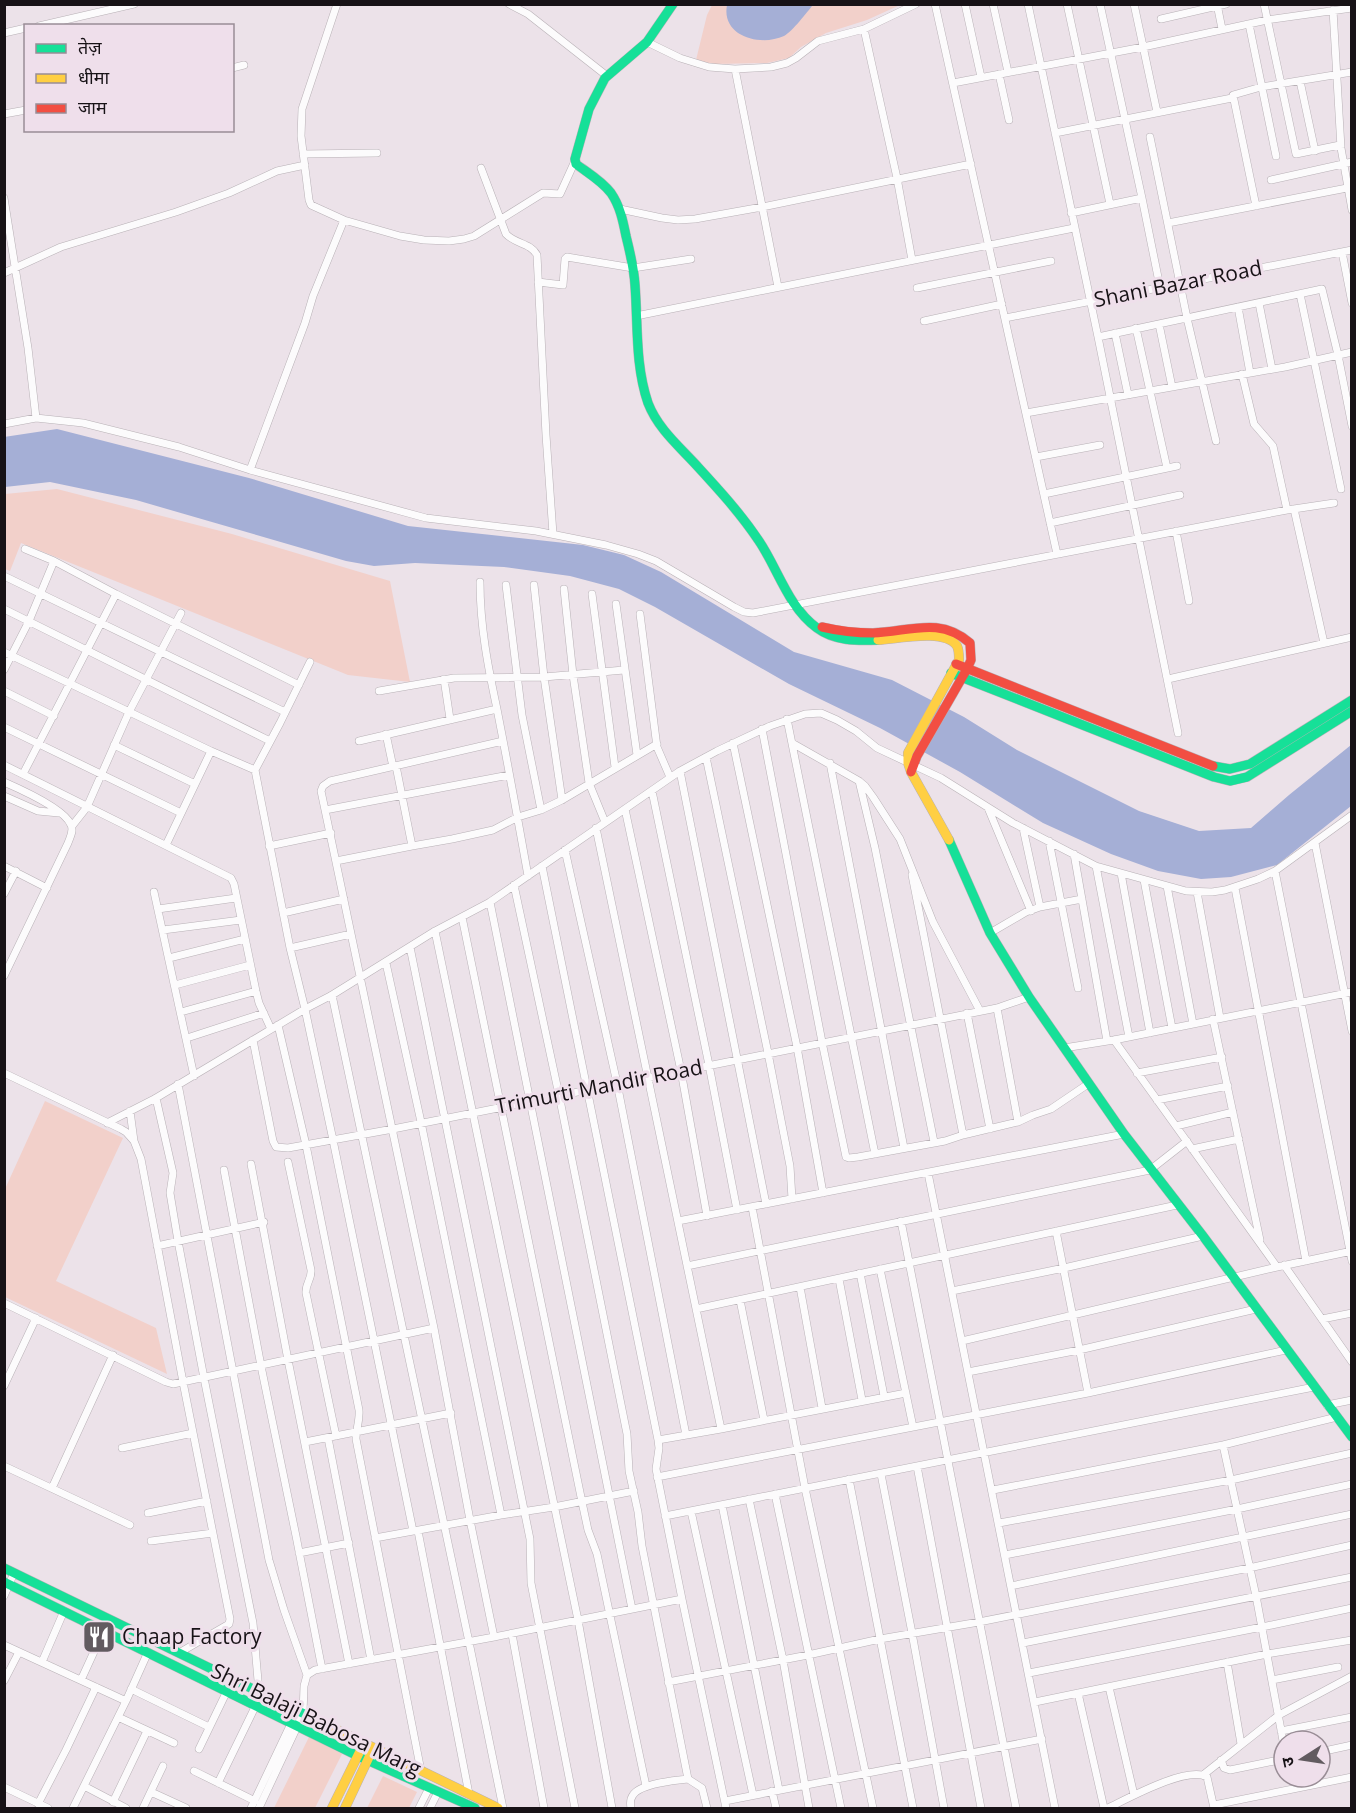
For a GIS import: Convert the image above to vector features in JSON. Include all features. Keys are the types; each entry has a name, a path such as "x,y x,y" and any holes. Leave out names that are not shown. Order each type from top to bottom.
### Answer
{"street":[{"path":"48,24 134,4"},
{"path":"337,4 302,109 301,136 311,205 344,220 400,236 448,241 474,236 543,193 560,194 575,161 589,109 607,76 646,42 673,4"},
{"path":"508,4 536,20 607,76"},
{"path":"646,42 680,58 709,67 735,69 771,67 796,58 819,40 864,29 916,4"},
{"path":"935,4 1057,554"},
{"path":"965,4 981,78"},
{"path":"993,4 1008,72"},
{"path":"1028,4 1178,733"},
{"path":"1067,4 1110,204"},
{"path":"1100,4 1160,287"},
{"path":"1134,4 1157,112"},
{"path":"1161,19 1226,4"},
{"path":"1263,4 1295,152 1299,154 1340,145"},
{"path":"1217,5 1222,29"},
{"path":"952,83 1143,47 1267,20 1352,8"},
{"path":"1333,10 1340,145 1352,210"},
{"path":"1249,24 1276,156"},
{"path":"4,33 24,28"},
{"path":"864,29 897,178 912,260"},
{"path":"234,68 244,65"},
{"path":"735,69 778,287"},
{"path":"1256,206 1233,94 1352,72"},
{"path":"999,74 1009,120"},
{"path":"1300,81 1315,151"},
{"path":"1055,133 1232,98"},
{"path":"4,114 24,110"},
{"path":"1150,137 1187,318 1216,441"},
{"path":"303,154 377,153"},
{"path":"575,161 606,188 620,209 633,268 643,380 654,416 667,436 695,464 757,535 795,606 806,619 826,634 855,640 893,640 925,635 944,638 957,645 960,655 943,688 912,762 990,933 1029,997 1088,1084 1150,1170 1203,1236 1352,1437"},
{"path":"1271,180 1352,162"},
{"path":"620,209 678,220 695,219 971,164"},
{"path":"4,273 61,247 176,212 229,193 277,171 305,165"},
{"path":"481,168 509,238 535,251 537,255 553,534"},
{"path":"1168,223 1347,188"},
{"path":"4,198 28,348 36,418"},
{"path":"1071,213 1142,198"},
{"path":"250,470 313,296 344,220"},
{"path":"636,316 1074,228"},
{"name":"Shani Bazar Road","path":"1005,318 1352,250"},
{"path":"1342,252 1352,303"},
{"path":"538,282 562,285 567,257 633,268 691,258"},
{"path":"918,288 1052,261"},
{"path":"1098,337 1322,289 1352,426"},
{"path":"1300,294 1341,489"},
{"path":"924,321 1002,303"},
{"path":"1258,303 1272,369"},
{"path":"1238,308 1254,424 1273,446 1324,643"},
{"path":"1159,324 1172,387"},
{"path":"1136,328 1167,468"},
{"path":"1115,333 1128,395"},
{"path":"1026,413 1246,374 1352,352"},
{"path":"4,424 36,418 83,423 179,447 250,470 426,518 553,534 638,554 656,561 744,612 753,613 1290,509 1334,503"},
{"path":"1036,457 1100,445"},
{"path":"1044,494 1178,466"},
{"path":"1050,523 1180,495"},
{"path":"1176,531 1189,600"},
{"path":"25,549 54,561 299,685"},
{"path":"4,670 8,653 29,621 54,561"},
{"path":"4,576 285,712"},
{"path":"480,582 481,624 528,876"},
{"path":"506,585 517,677 541,810"},
{"path":"534,585 544,677 562,800"},
{"path":"564,589 573,675 589,783 605,822"},
{"path":"23,774 116,594"},
{"path":"592,594 615,767"},
{"path":"616,604 637,755"},
{"path":"4,609 270,741"},
{"path":"4,976 68,843 72,826 87,807 129,712 181,613"},
{"path":"640,614 657,744 660,757 670,777"},
{"path":"815,626 874,633 936,627 960,633 970,643 972,651 965,673 912,762"},
{"path":"1168,679 1352,637"},
{"path":"8,653 210,751 255,770"},
{"path":"310,662 255,770 290,948 441,1647 469,1794"},
{"path":"954,669 1228,770 1235,770 1250,764 1352,700"},
{"path":"379,691 444,679 544,677 624,670"},
{"path":"965,673 1214,777 1230,781 1247,777 1352,711"},
{"path":"444,679 450,719"},
{"path":"4,691 54,716"},
{"path":"358,741 497,708"},
{"path":"107,1123 156,1098 360,979 435,931 490,902 680,771 762,729 805,714 821,713 837,720 856,731 877,748 912,762 1023,828 1096,866 1197,892 1235,888 1275,871 1352,815"},
{"path":"787,719 875,1154"},
{"path":"4,727 181,813"},
{"path":"762,729 846,1157 945,1141 1018,1122 1051,1109 1088,1084"},
{"path":"386,734 403,796 412,846"},
{"path":"494,1637 434,1328 321,790 326,784 502,741"},
{"path":"733,743 797,1047 823,1193"},
{"path":"792,743 866,786 900,839 933,922 980,1011"},
{"path":"336,861 493,830 518,817 562,800 657,744"},
{"path":"114,746 195,784"},
{"path":"166,845 210,751"},
{"path":"706,757 790,1166 792,1199"},
{"path":"830,763 904,1148"},
{"path":"4,765 166,845 231,879 234,884 256,991 264,1013 275,1027 306,1145 359,1410 360,1418 356,1432 358,1449 421,1771"},
{"path":"680,771 766,1204"},
{"path":"325,810 509,775"},
{"path":"859,781 875,848 934,1142"},
{"path":"4,782 42,799 66,818 72,826"},
{"path":"652,791 737,1210"},
{"path":"4,796 38,811 58,813"},
{"path":"987,807 1031,911"},
{"path":"625,809 681,1071 707,1216"},
{"path":"596,828 721,1429"},
{"path":"1023,828 1040,907"},
{"path":"269,846 331,833"},
{"path":"1049,841 1078,988"},
{"path":"1315,843 1348,993 1352,1031"},
{"path":"565,850 617,1083 686,1435"},
{"path":"1074,854 1111,1041 1157,1100 1261,1244 1322,1320 1352,1362"},
{"path":"908,858 963,1135"},
{"path":"4,866 47,888"},
{"path":"542,866 658,1440 657,1477 725,1805 775,1790 1042,1739"},
{"path":"1096,866 1129,1037"},
{"path":"1275,871 1352,1261"},
{"path":"4,894 16,872"},
{"path":"1121,873 1150,1033"},
{"path":"1144,880 1172,1028"},
{"path":"514,885 627,1434 629,1471 688,1779"},
{"path":"1167,886 1193,1024"},
{"path":"1235,888 1306,1261"},
{"path":"154,892 194,1076"},
{"path":"1197,892 1222,1057 1261,1244"},
{"path":"158,909 236,898"},
{"path":"283,913 344,899"},
{"path":"990,933 1040,907 1082,899"},
{"path":"490,902 632,1609"},
{"path":"462,917 582,1502 588,1530 597,1554 646,1786"},
{"path":"163,930 241,920"},
{"path":"435,931 578,1620 612,1809"},
{"path":"290,948 351,934"},
{"path":"169,958 245,939"},
{"path":"410,947 530,1539 531,1583 575,1809"},
{"path":"386,963 421,1122 501,1515"},
{"path":"175,985 250,965"},
{"path":"181,1012 256,991"},
{"path":"1064,1048 1111,1041 1348,993"},
{"path":"332,995 503,1809"},
{"name":"Trimurti Mandir Road","path":"253,1040 274,1146 280,1148 333,1140 997,1008 1029,997"},
{"path":"997,1008 1018,1122"},
{"path":"187,1038 264,1013"},
{"path":"967,1013 990,1129"},
{"path":"1137,1073 1222,1057"},
{"path":"4,1073 126,1132 134,1140"},
{"path":"178,1084 269,1560 307,1675 301,1711 251,1809"},
{"path":"1157,1100 1228,1086"},
{"path":"156,1098 173,1173 170,1193 178,1241 253,1623 259,1692"},
{"path":"130,1112 230,1619 229,1624 179,1653"},
{"path":"1176,1126 1233,1112"},
{"path":"678,1221 1124,1134"},
{"path":"1192,1149 1239,1139"},
{"path":"687,1266 1150,1170 1187,1141"},
{"path":"288,1162 311,1270 310,1279 306,1284 306,1293 371,1660"},
{"path":"251,1164 349,1664"},
{"path":"224,1170 322,1669"},
{"path":"928,1173 1056,1809"},
{"path":"696,1309 1178,1205"},
{"path":"752,1207 805,1488 873,1809"},
{"path":"902,1221 1016,1809"},
{"path":"157,1246 264,1222"},
{"path":"1056,1231 1088,1392"},
{"path":"952,1291 1203,1236"},
{"path":"962,1341 1280,1266 1351,1252"},
{"path":"880,1269 913,1427"},
{"path":"860,1273 884,1396"},
{"path":"839,1278 862,1400"},
{"path":"800,1287 822,1408"},
{"path":"740,1300 764,1420"},
{"path":"4,1303 173,1384 434,1328"},
{"path":"968,1372 1079,1350 1256,1309"},
{"path":"1322,1320 1352,1313"},
{"path":"4,1386 36,1318"},
{"path":"657,1477 1088,1392 1286,1350"},
{"path":"52,1488 113,1355"},
{"path":"665,1516 1314,1387"},
{"path":"658,1440 906,1393"},
{"path":"1327,1405 1352,1400"},
{"path":"305,1442 451,1413"},
{"path":"993,1490 1223,1445 1337,1417"},
{"path":"122,1448 193,1433"},
{"path":"1223,1445 1256,1596 1281,1729"},
{"path":"999,1523 1231,1480 1352,1453"},
{"path":"4,1466 130,1526"},
{"path":"917,1466 981,1809"},
{"path":"881,1473 944,1809"},
{"path":"849,1479 913,1809"},
{"path":"1005,1555 1352,1484"},
{"path":"375,1538 634,1491"},
{"path":"775,1494 841,1809"},
{"path":"749,1499 783,1660 809,1809"},
{"path":"148,1513 207,1501"},
{"path":"722,1505 754,1665 775,1790 776,1809"},
{"path":"691,1511 753,1795"},
{"path":"1011,1586 1352,1514"},
{"path":"151,1541 213,1533"},
{"path":"299,1553 349,1543"},
{"path":"668,1682 1250,1568 1352,1545"},
{"name":"Shri Balaji Babosa Marg","path":"4,1568 498,1809"},
{"path":"4,1596 7,1583 14,1573"},
{"path":"1023,1643 1352,1577"},
{"name":"Shri Balaji Babosa Marg","path":"7,1583 358,1756 472,1808"},
{"path":"307,1675 315,1670 512,1634 682,1599"},
{"path":"1029,1673 1352,1608"},
{"path":"42,1662 64,1611"},
{"path":"81,1680 104,1630"},
{"path":"512,1634 544,1809"},
{"path":"1035,1702 1267,1654 1352,1640"},
{"path":"4,1645 126,1701"},
{"path":"4,1681 19,1652"},
{"path":"73,1809 148,1652"},
{"path":"1227,1662 1241,1744"},
{"path":"1272,1680 1338,1667"},
{"path":"1203,1775 1279,1715 1352,1676"},
{"path":"38,1804 96,1687"},
{"path":"1109,1687 1134,1795"},
{"path":"131,1689 210,1727"},
{"path":"199,1749 227,1692"},
{"path":"1078,1693 1106,1809 1161,1783 1193,1775 1207,1777 1214,1807 1352,1777"},
{"path":"218,1783 255,1705"},
{"path":"118,1717 174,1743"},
{"path":"1291,1729 1352,1717"},
{"path":"259,1809 294,1725"},
{"path":"113,1802 147,1731"},
{"path":"332,1809 363,1743"},
{"path":"1332,1749 1352,1745"},
{"path":"345,1809 373,1748"},
{"path":"1221,1760 1224,1768 1230,1770 1272,1761"},
{"path":"143,1809 163,1766"},
{"path":"194,1772 255,1801"},
{"path":"631,1809 630,1802 637,1790 646,1786 688,1779 702,1788 707,1809"},
{"path":"84,1786 126,1809"},
{"path":"4,1787 48,1809"},
{"path":"418,1809 433,1790"},
{"path":"430,1809 433,1790"},
{"path":"151,1792 186,1809"}],"shaded area":[{"path":"712,5 900,5 867,20 826,33 801,47 789,58 767,63 714,64 696,60 707,15"},
{"path":"57,489 232,534 390,581 410,682 348,675 21,543 10,571 5,569 5,494"},
{"path":"45,1101 123,1138 56,1281 156,1328 167,1374 5,1297 5,1189"},
{"path":"309,1737 342,1754 315,1808 274,1808"},
{"path":"383,1776 417,1792 409,1808 367,1808"}],"water":[{"path":"727,4 813,5 788,34 764,40 744,36 736,31 727,16"},
{"path":"57,429 249,478 408,526 583,545 624,555 661,572 794,652 892,680 964,717 1017,750 1139,811 1199,831 1251,828 1351,745 1351,806 1277,865 1231,877 1201,879 1158,871 1111,854 1043,823 960,772 880,728 789,684 655,607 619,589 570,576 504,567 415,563 374,566 346,561 136,500 50,482 5,487 4,437"}],"traffic: fast":[{"path":"673,4 647,42 605,78 589,109 575,159 576,164 595,177 607,189 621,214 634,272 639,359 648,403 663,429 738,512 752,531 791,599 807,619 831,636 854,640 878,640"},
{"path":"951,673 1214,777 1230,781 1247,777 1352,711"},
{"path":"1213,766 1230,769 1250,764 1352,700"},
{"path":"949,840 990,933 1029,997 1124,1134 1352,1437"},
{"path":"4,1568 329,1726"},
{"path":"4,1582 358,1756 475,1808"}],"traffic: slow":[{"path":"878,640 932,636 951,641 958,648 959,660 908,753 911,772 949,840"},
{"path":"329,1726 498,1808"},
{"path":"332,1808 364,1743"},
{"path":"345,1808 370,1755"}],"traffic: jam":[{"path":"822,627 848,632 873,633 935,628 947,630 970,643 971,660 967,669 917,756 911,772"},
{"path":"956,664 1213,766"}],"place":[{"name":"Chaap Factory","path":"99,1637"}]}
